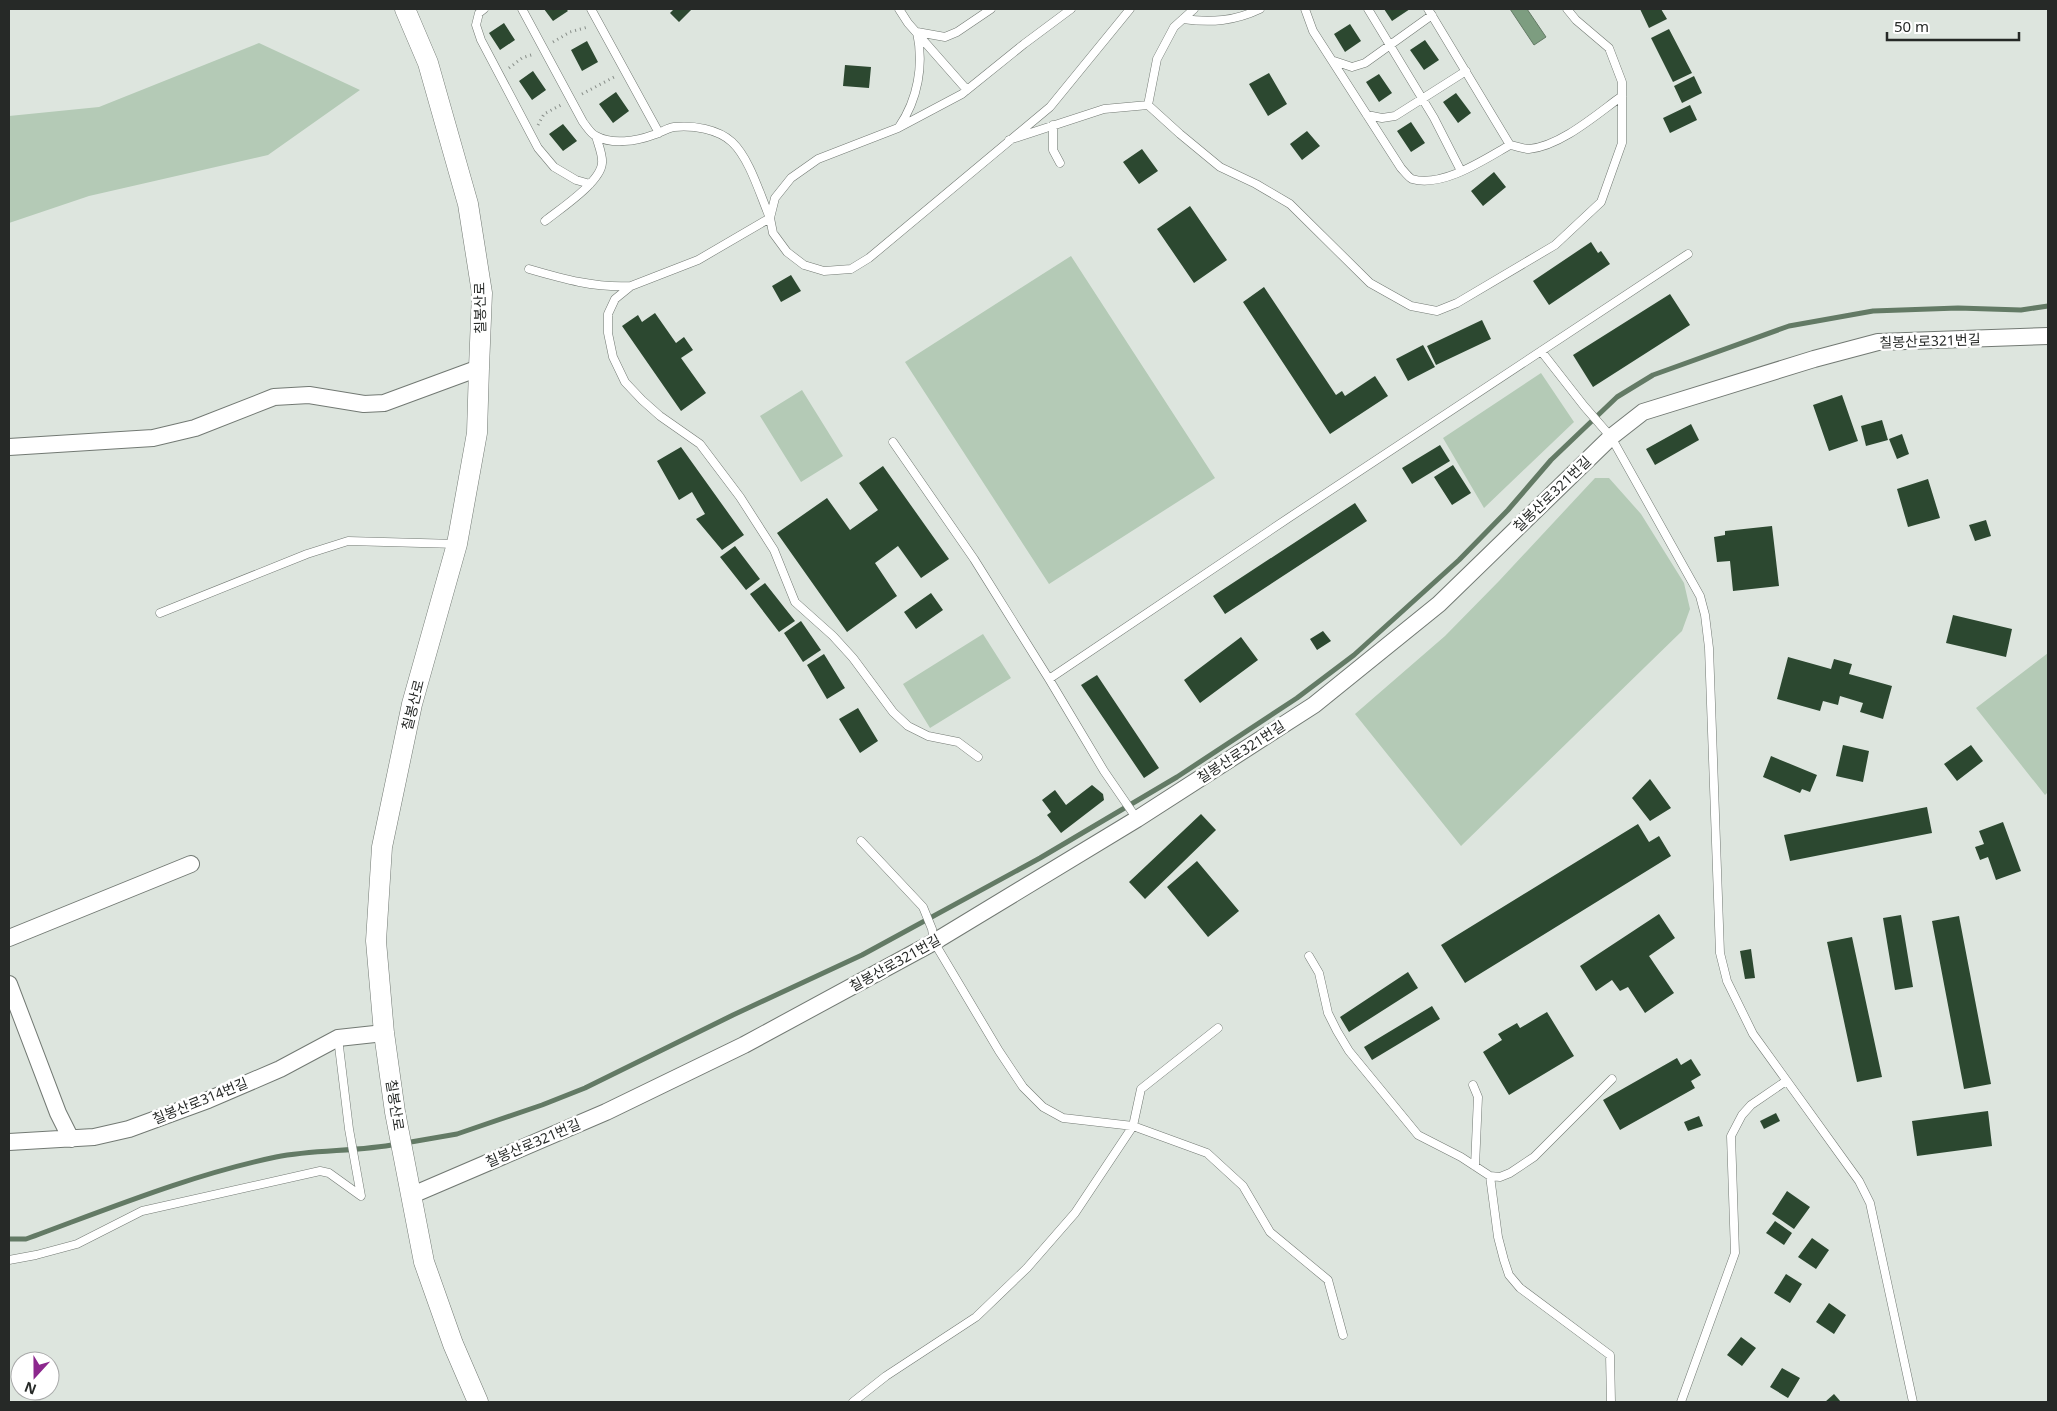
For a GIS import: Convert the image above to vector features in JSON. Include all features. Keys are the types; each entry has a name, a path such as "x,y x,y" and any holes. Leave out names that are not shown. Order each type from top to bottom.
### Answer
{"street":[{"name":"칠봉산로","path":"405,9 428,62 468,204 482,293 476,433 458,544 412,704 382,847 376,940 384,1033 395,1112 424,1262 453,1344 478,1402"},
{"name":"칠봉산로321번길","path":"410,1196 606,1112 736,1049 1137,819 1314,705 1439,604 1611,436 1643,412 1814,359 1878,342 2048,336"},
{"path":"9,447 153,438 196,428 274,397 309,395 364,404 384,403 479,368"},
{"path":"9,938 191,864"},
{"path":"9,984 58,1113 71,1139"},
{"name":"칠봉산로314번길","path":"9,1142 94,1137 130,1129 208,1100 271,1073 338,1038 384,1033"}],"lane":[{"path":"484,9 479,13 476,25 481,40 538,148 554,167 576,180 590,184"},
{"path":"522,9 583,122 596,136 603,161 601,171 590,184 545,221"},
{"path":"591,9 659,133"},
{"path":"899,9 967,90"},
{"path":"917,32 945,37 991,9"},
{"path":"529,269 587,285 608,288 631,286 698,260 770,218 775,198 792,178 818,159 898,128 938,108 967,90 1024,44 1072,9"},
{"path":"596,136 611,141 630,140 659,133 673,127 699,128 719,133 732,142 744,156 770,218 773,234 787,252 804,265 824,271 851,269 869,258 1050,107 1130,9"},
{"path":"1148,105 1157,60 1174,27 1194,9"},
{"path":"1183,19 1202,22 1220,21 1244,17 1260,9"},
{"path":"1305,9 1313,31 1401,168 1411,178 1430,180 1455,174 1510,145 1528,149 1552,142 1580,126 1622,96"},
{"path":"1368,9 1451,148 1461,171"},
{"path":"1009,140 1104,109 1148,105 1220,167 1256,184 1290,204 1370,283 1411,306 1437,310 1456,303 1555,245 1601,202 1622,143 1622,82 1609,48 1576,20 1567,9"},
{"path":"1331,59 1338,64 1352,67 1366,62 1430,12 1510,145"},
{"path":"898,128 907,116 921,70 920,44 917,32"},
{"path":"1367,115 1382,118 1395,116 1466,71"},
{"path":"1053,125 1053,150 1060,164"},
{"path":"1049,679 1688,254"},
{"path":"631,286 615,299 608,314 608,333 613,357 625,382 660,416 700,444 740,497 774,550 795,602 833,636 853,658 893,712 908,726 928,736 958,742 978,757"},
{"path":"1542,350 1584,406 1611,436 1700,596 1705,615 1709,648 1720,953 1727,981 1753,1034 1858,1182 1870,1203 1913,1402"},
{"path":"893,442 974,559 1119,795 1137,819"},
{"path":"160,613 307,554 348,541 458,544"},
{"path":"861,841 923,908 933,936 999,1051 1023,1087 1043,1107 1063,1118 1133,1126 1207,1153 1243,1186 1270,1232 1328,1280 1343,1335"},
{"path":"1309,956 1319,973 1328,1013 1349,1050 1418,1135 1461,1157 1490,1176 1500,1177 1510,1173 1534,1156 1612,1078"},
{"path":"853,1402 886,1376 976,1317 1027,1268 1074,1213 1133,1126 1141,1089 1218,1028"},
{"path":"9,1260 76,1244 142,1212 320,1171 330,1173 361,1196 348,1129 338,1038"},
{"path":"1681,1402 1735,1253 1736,1225 1731,1136 1742,1114 1751,1105 1786,1081"},
{"path":"1473,1085 1478,1097 1475,1166"},
{"path":"1490,1176 1498,1237 1509,1275 1520,1288 1610,1355 1611,1402"}],"shaded area":[{"path":"1510,9 1527,9 1546,37 1534,45"},
{"path":"259,43 360,90 268,155 89,196 9,223 9,116 99,107"},
{"path":"1071,256 1215,478 1049,584 905,362"},
{"path":"1541,373 1574,422 1484,508 1443,438"},
{"path":"802,390 843,456 801,482 760,416"},
{"path":"1595,478 1609,478 1641,514 1684,583 1690,609 1682,631 1461,846 1355,714 1445,636"},
{"path":"983,634 1011,678 930,728 903,684"},
{"path":"2048,653 2048,792 2045,795 1976,708"}],"building":[{"path":"544,9 566,9 568,11 553,21"},
{"path":"674,9 692,9 679,22 670,13"},
{"path":"1384,9 1410,9 1392,21"},
{"path":"1640,9 1661,9 1667,19 1649,28"},
{"path":"504,23 515,40 500,50 489,33"},
{"path":"1350,24 1361,41 1345,52 1334,34"},
{"path":"1669,29 1692,73 1673,82 1651,38"},
{"path":"1425,40 1439,60 1424,70 1410,50"},
{"path":"587,41 598,62 582,71 571,50"},
{"path":"845,65 871,67 869,88 843,86"},
{"path":"533,71 546,90 532,100 519,81"},
{"path":"1269,73 1287,104 1268,116 1249,84"},
{"path":"1379,74 1392,93 1379,102 1366,82"},
{"path":"1694,76 1702,93 1682,103 1674,86"},
{"path":"616,92 629,111 613,123 599,104"},
{"path":"1456,93 1471,113 1458,123 1443,102"},
{"path":"1690,105 1697,120 1670,133 1663,118"},
{"path":"1411,122 1425,143 1411,152 1397,131"},
{"path":"563,124 577,141 563,151 549,134"},
{"path":"1307,131 1320,146 1302,160 1290,144"},
{"path":"1142,149 1158,171 1139,184 1123,162"},
{"path":"1494,172 1506,187 1483,206 1471,191"},
{"path":"1190,206 1227,260 1194,283 1157,229"},
{"path":"1591,242 1598,253 1601,251 1610,264 1549,305 1533,281"},
{"path":"791,275 801,291 781,302 772,286"},
{"path":"1264,287 1336,395 1342,391 1345,396 1375,376 1388,396 1330,434 1243,302"},
{"path":"1670,294 1690,325 1593,387 1573,355"},
{"path":"655,313 676,343 684,337 693,350 681,358 706,393 681,411 622,326 638,315 642,322"},
{"path":"1482,320 1491,339 1436,365 1427,346"},
{"path":"1423,345 1435,367 1408,381 1396,359"},
{"path":"1842,395 1858,441 1829,451 1813,405"},
{"path":"1882,420 1888,440 1866,446 1861,426"},
{"path":"1691,424 1699,440 1655,465 1646,449"},
{"path":"1902,434 1909,454 1897,459 1889,439"},
{"path":"1440,445 1450,461 1412,484 1402,468"},
{"path":"681,447 744,535 722,550 696,519 705,514 692,492 679,500 657,461"},
{"path":"1453,465 1471,493 1452,505 1434,477"},
{"path":"883,466 949,559 921,578 898,546 875,563 897,596 847,632 777,533 827,498 850,530 878,510 859,483"},
{"path":"1928,479 1940,518 1908,527 1897,489"},
{"path":"1355,503 1367,521 1225,614 1213,596"},
{"path":"1986,520 1991,536 1975,541 1969,525"},
{"path":"1772,526 1779,586 1733,591 1730,561 1717,562 1714,537 1725,535 1725,531"},
{"path":"735,546 760,579 746,590 720,557"},
{"path":"765,583 795,621 779,632 750,594"},
{"path":"931,593 943,610 916,629 904,612"},
{"path":"1953,615 2012,629 2006,657 1946,643"},
{"path":"801,621 821,650 803,662 784,633"},
{"path":"1323,631 1331,641 1317,650 1310,639"},
{"path":"1241,637 1258,660 1200,703 1184,680"},
{"path":"824,654 845,688 827,699 807,665"},
{"path":"1788,657 1831,669 1834,659 1852,664 1849,674 1892,686 1883,719 1860,712 1863,703 1840,696 1838,705 1823,701 1820,711 1777,699"},
{"path":"1097,675 1159,768 1144,778 1081,685"},
{"path":"858,708 878,741 860,753 839,719"},
{"path":"1843,745 1869,751 1863,782 1836,776"},
{"path":"1971,745 1983,761 1957,781 1944,764"},
{"path":"1771,756 1817,775 1810,792 1802,789 1800,793 1763,777"},
{"path":"1650,779 1671,808 1650,821 1632,798"},
{"path":"1092,785 1103,794 1104,800 1061,833 1047,815 1051,812 1042,800 1055,790 1066,805"},
{"path":"1927,807 1932,833 1790,861 1784,835"},
{"path":"1201,814 1216,830 1145,899 1129,882"},
{"path":"2003,822 2021,871 1996,880 1988,857 1980,860 1975,847 1984,844 1979,831"},
{"path":"1638,824 1649,842 1659,836 1671,856 1465,983 1441,945"},
{"path":"1197,861 1239,911 1208,937 1167,887"},
{"path":"1659,914 1675,938 1649,956 1674,993 1645,1013 1628,987 1620,991 1612,980 1596,991 1580,966"},
{"path":"1901,915 1913,987 1895,990 1883,918"},
{"path":"1959,916 1991,1084 1964,1089 1932,921"},
{"path":"1852,937 1882,1077 1857,1082 1827,942"},
{"path":"1751,949 1755,978 1745,979 1740,951"},
{"path":"1408,972 1418,988 1349,1032 1340,1017"},
{"path":"1432,1006 1440,1019 1372,1060 1364,1047"},
{"path":"1547,1012 1574,1056 1509,1095 1483,1052 1502,1040 1498,1034 1517,1023 1520,1028"},
{"path":"1677,1058 1681,1065 1691,1059 1701,1075 1691,1081 1695,1088 1620,1130 1603,1100"},
{"path":"1988,1111 1992,1146 1917,1156 1912,1121"},
{"path":"1776,1113 1780,1121 1764,1129 1760,1121"},
{"path":"1699,1116 1703,1126 1688,1131 1684,1122"},
{"path":"1787,1191 1810,1207 1794,1229 1772,1214"},
{"path":"1775,1221 1792,1233 1784,1245 1766,1233"},
{"path":"1812,1238 1829,1250 1816,1269 1798,1257"},
{"path":"1786,1274 1802,1284 1790,1303 1774,1293"},
{"path":"1829,1303 1846,1315 1834,1334 1816,1322"},
{"path":"1741,1337 1756,1348 1742,1366 1727,1355"},
{"path":"1782,1368 1800,1378 1788,1398 1770,1387"},
{"path":"1834,1394 1841,1402 1825,1402"}],"waterway":[{"path":"405,1143 457,1134 585,1088 733,1015 862,955 1040,858 1177,777 1297,698 1354,655 1459,560 1508,510 1551,460 1617,397 1653,375 1789,326 1873,311 1958,308 2021,310 2048,306"},
{"path":"9,1239 26,1239 181,1183 244,1164 291,1154 382,1147 397,1144"}]}
